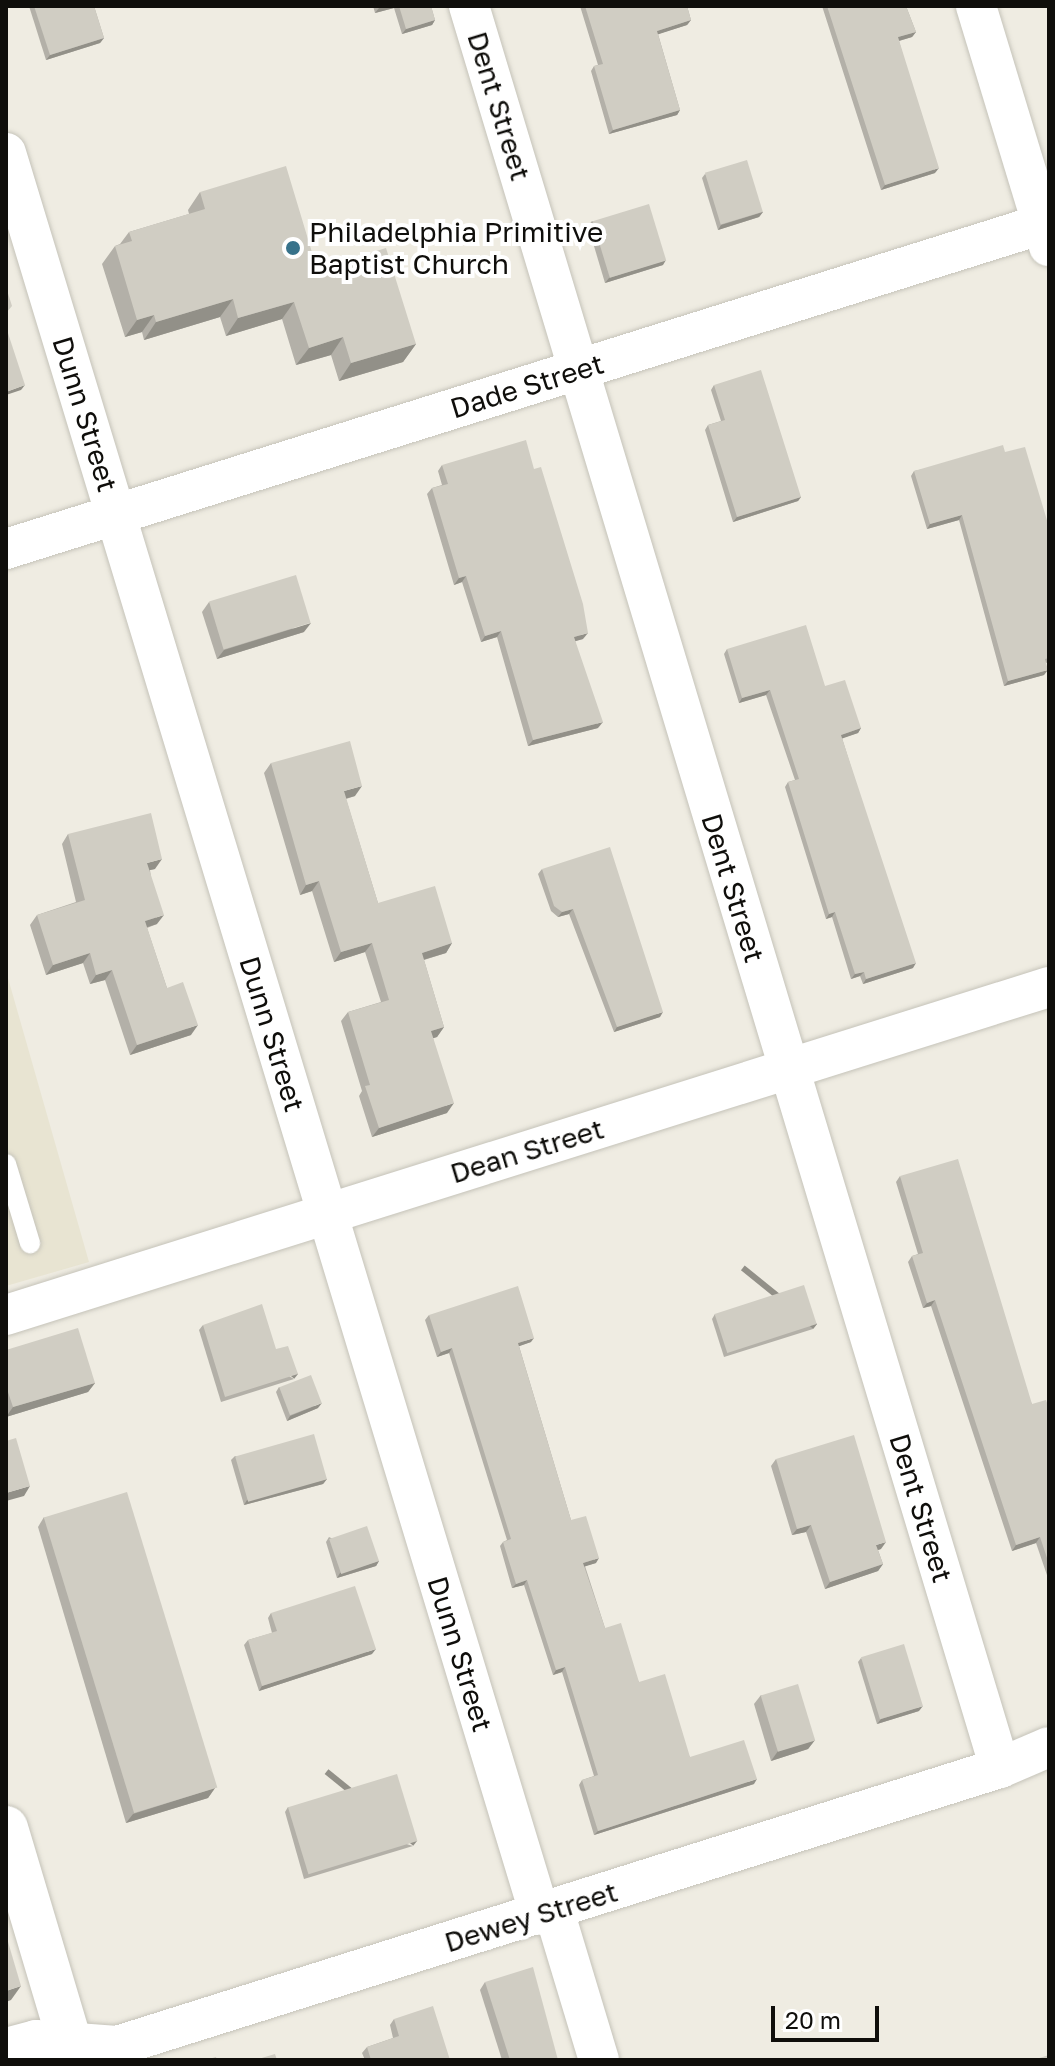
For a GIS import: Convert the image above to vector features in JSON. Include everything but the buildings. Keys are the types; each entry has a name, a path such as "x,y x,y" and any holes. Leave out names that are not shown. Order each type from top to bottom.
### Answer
{"street":[{"name":"Dent Street","path":"469,6 1000,1768"},
{"path":"976,6 1047,231"},
{"name":"Dunn Street","path":"6,153 327,1214 547,1913 599,2060"},
{"name":"Dade Street","path":"6,549 578,370 1047,231"},
{"name":"Dean Street","path":"6,1315 1049,987"},
{"name":"Dewey Street","path":"6,2048 36,2040 73,2052 117,2046 1000,1768 1049,1747"},
{"path":"6,1830 73,2052"}],"lane":[{"path":"6,1164 30,1243"}],"shaded area":[{"path":"6,971 89,1262 6,1286"}],"place":[{"name":"Philadelphia Primitive Baptist Church","path":"293,248"}]}
